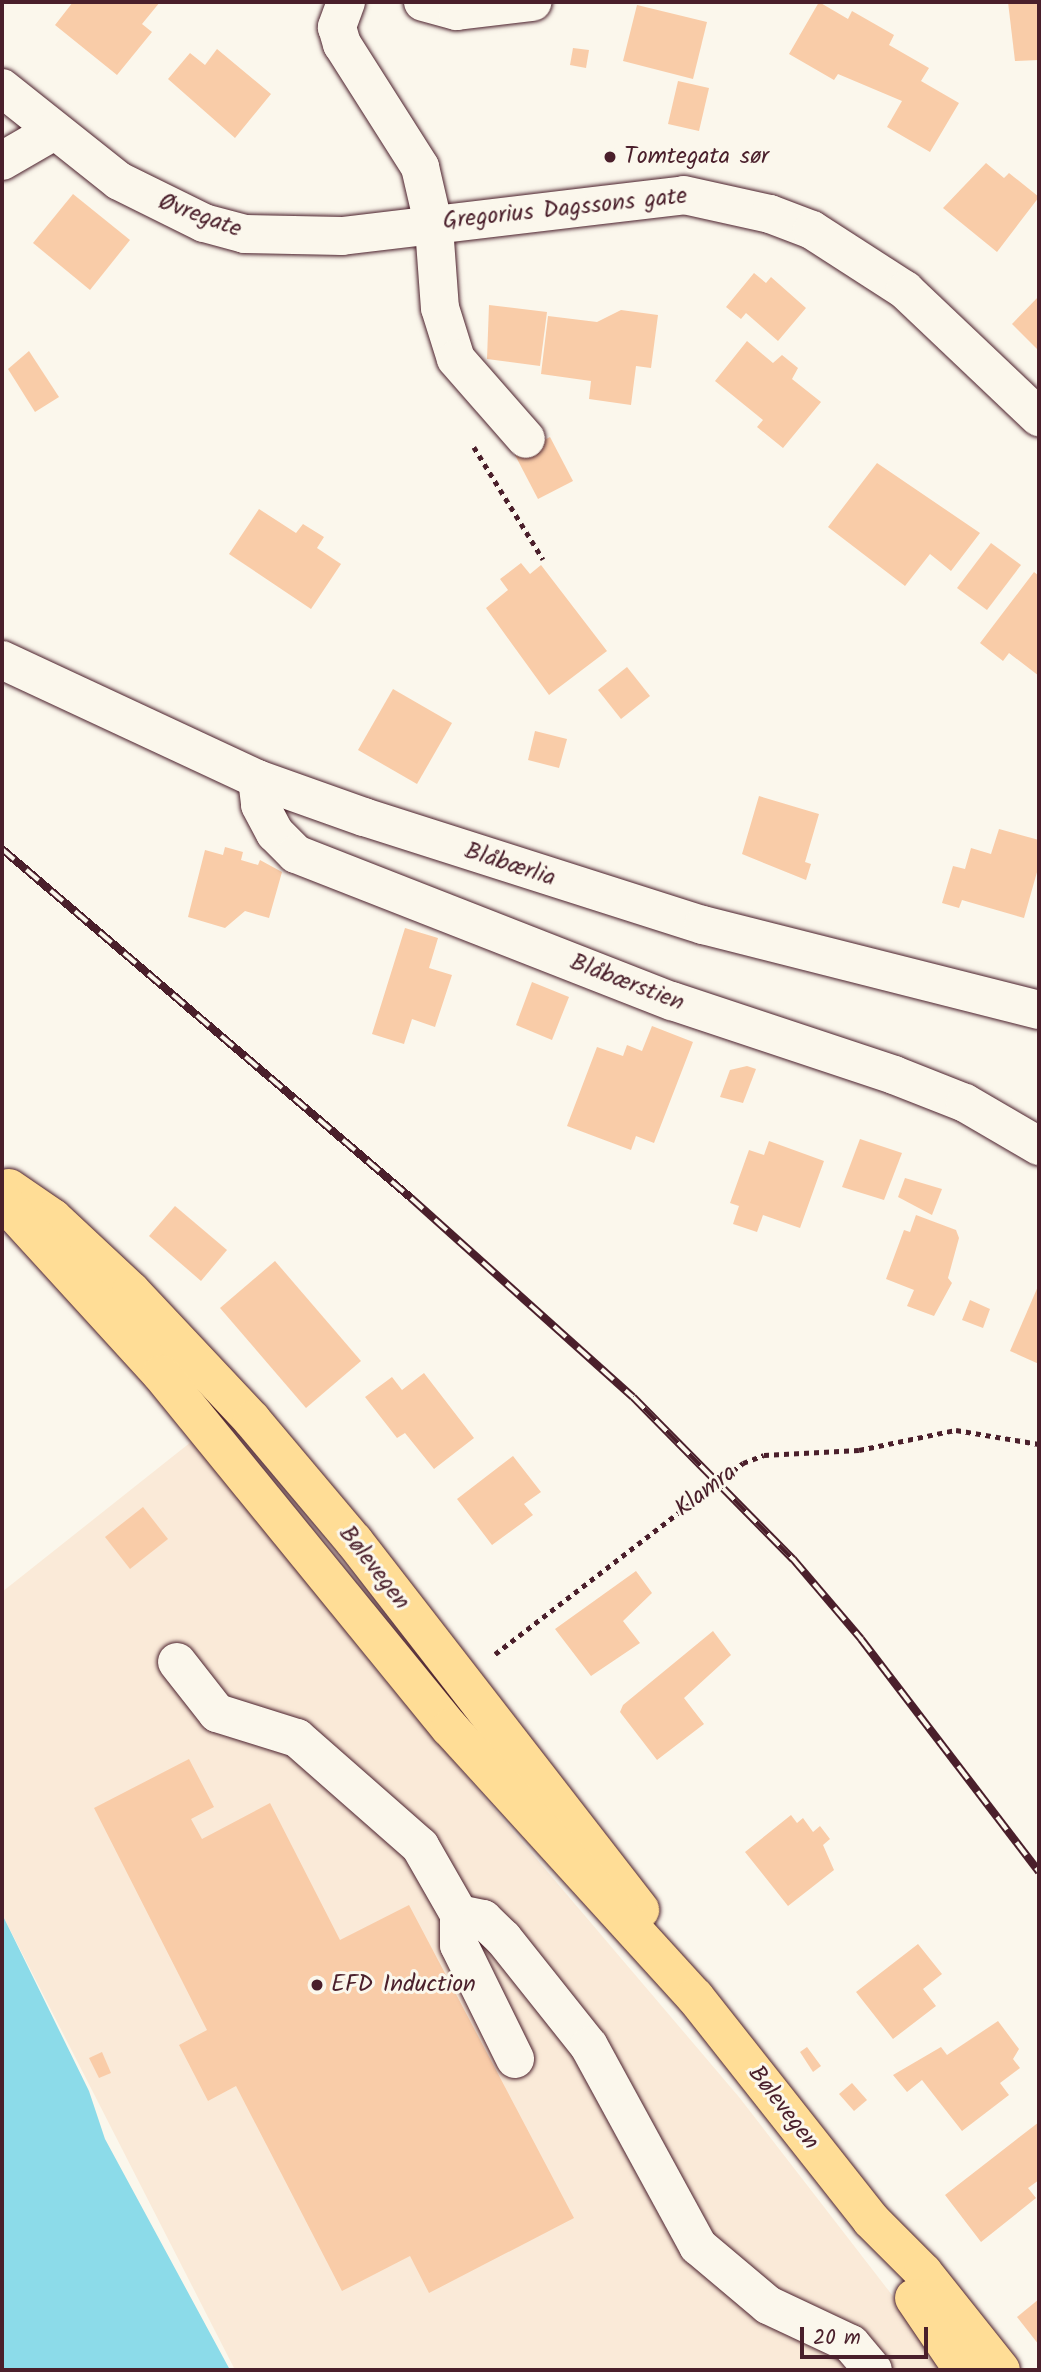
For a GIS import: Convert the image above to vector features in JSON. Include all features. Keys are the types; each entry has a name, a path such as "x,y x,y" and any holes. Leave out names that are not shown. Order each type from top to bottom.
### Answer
{"main road":[{"name":"Bølevegen","path":"2,1184 53,1218 190,1350 471,1673 627,1890 695,1997"},
{"name":"Bølevegen","path":"2,1200 161,1374 430,1704 695,1997 871,2220 923,2272 1000,2370"},
{"name":"Bølevegen","path":"871,2220 963,2370"}],"street":[{"name":"Gregorius Dagssons gate","path":"346,2 337,27 342,44 410,146 434,227 684,195 769,214 812,230 905,290 1039,417"},
{"path":"423,2 457,11 495,11 532,2"},
{"name":"Øvregate","path":"2,88 54,131 157,203 245,234 289,239 434,227"},
{"path":"2,161 54,131"},
{"path":"434,227 440,308 456,359 526,439"},
{"name":"Blåbærlia","path":"2,660 257,779 703,925 1039,1010"},
{"name":"Blåbærstien","path":"257,779 270,824 296,854 786,1042 918,1084 965,1103 1039,1146"},
{"path":"177,1662 217,1713 297,1738 420,1846 459,1914 459,1945 515,2060"},
{"path":"430,1704 471,1673"},
{"path":"459,1914 483,1919 503,1938 589,2046 698,2246 768,2305 851,2344 873,2370"}],"path":[{"path":"470,439 543,559"},
{"name":"Klamra","path":"471,1673 743,1463 764,1455 859,1450 956,1430 1039,1444"}],"shaded area":[{"path":"196,1438 376,1670 739,2097 950,2370 235,2370 2,1914 2,1592"}],"water":[{"path":"2,1914 89,2091 105,2139 230,2370 2,2370"}],"building":[{"path":"73,2 160,2 142,24 152,32 117,75 55,25"},
{"path":"819,2 848,19 852,11 894,35 889,45 929,68 921,81 959,103 930,152 887,127 902,101 838,74 834,80 789,54"},
{"path":"1008,2 1039,2 1039,60 1015,61"},
{"path":"637,5 707,22 693,79 623,61"},
{"path":"573,48 589,50 586,68 570,65"},
{"path":"217,49 271,94 235,138 168,79 190,53 205,65"},
{"path":"678,81 709,88 699,131 668,124"},
{"path":"986,163 1004,178 1009,173 1039,197 997,252 943,208"},
{"path":"73,194 130,240 90,290 33,243"},
{"path":"754,273 766,283 771,277 806,308 778,341 746,313 741,319 726,307"},
{"path":"1039,296 1039,351 1012,324"},
{"path":"489,305 547,312 540,366 487,359"},
{"path":"621,310 658,315 651,368 636,366 631,405 589,399 591,381 541,374 548,316 597,322"},
{"path":"747,341 773,363 782,355 798,368 792,379 821,402 783,448 757,427 763,420 715,381"},
{"path":"29,351 59,397 35,412 8,369"},
{"path":"550,437 573,481 538,499 515,455"},
{"path":"877,463 980,533 951,571 930,554 905,586 828,527"},
{"path":"259,509 296,533 303,524 324,537 317,548 341,564 311,609 229,554"},
{"path":"991,543 1021,565 987,610 957,588"},
{"path":"521,563 530,574 541,565 607,651 549,695 486,608 508,590 500,579"},
{"path":"1034,572 1039,576 1039,676 1009,653 1003,661 980,643"},
{"path":"627,667 650,696 621,719 598,690"},
{"path":"393,689 452,723 417,784 358,750"},
{"path":"535,731 567,739 559,768 528,760"},
{"path":"759,796 819,814 805,862 811,864 806,880 742,854"},
{"path":"999,829 1039,840 1039,865 1024,918 962,900 959,908 942,903 953,866 965,869 971,848 991,854"},
{"path":"225,847 243,852 241,860 258,865 260,860 282,872 269,918 245,911 225,928 188,917 205,850 223,855"},
{"path":"405,928 438,938 429,968 452,975 435,1027 412,1019 404,1044 372,1034"},
{"path":"532,982 569,997 552,1040 516,1025"},
{"path":"652,1026 693,1042 654,1143 636,1136 631,1150 567,1126 597,1047 623,1056 627,1045 642,1051"},
{"path":"747,1066 756,1069 743,1103 720,1097 730,1070"},
{"path":"860,1139 902,1153 884,1200 842,1187"},
{"path":"769,1141 824,1161 800,1228 763,1215 757,1232 733,1224 739,1206 730,1203 749,1150 764,1155"},
{"path":"905,1178 942,1189 932,1215 898,1197"},
{"path":"175,1206 227,1250 201,1281 149,1236"},
{"path":"916,1215 956,1230 959,1238 948,1278 952,1283 934,1316 907,1306 914,1290 886,1279 904,1230 910,1232"},
{"path":"275,1261 361,1361 306,1408 220,1308"},
{"path":"1039,1284 1039,1364 1010,1351"},
{"path":"970,1300 990,1309 983,1328 962,1320"},
{"path":"424,1373 474,1438 434,1469 405,1433 397,1438 365,1397 392,1377 402,1390"},
{"path":"513,1456 541,1492 524,1504 533,1515 492,1545 457,1499"},
{"path":"143,1507 168,1539 130,1569 105,1537"},
{"path":"636,1571 652,1593 623,1621 640,1643 591,1676 555,1629"},
{"path":"713,1631 731,1655 684,1698 704,1724 657,1760 620,1712 623,1705"},
{"name":"EFD Induction","path":"189,1759 214,1807 191,1819 202,1839 270,1803 340,1940 409,1905 574,2218 429,2293 410,2256 342,2291 236,2086 208,2101 179,2045 207,2030 94,1808"},
{"path":"791,1815 797,1823 803,1818 813,1832 820,1826 830,1839 823,1845 834,1870 788,1906 745,1852"},
{"path":"918,1944 942,1974 923,1989 936,2006 893,2039 856,1992"},
{"path":"998,2021 1019,2049 1013,2059 1020,2068 1000,2083 1009,2095 962,2131 922,2080 907,2092 893,2075 941,2047 947,2055"},
{"path":"807,2047 821,2066 813,2072 800,2052"},
{"path":"102,2052 111,2073 99,2078 89,2058"},
{"path":"852,2083 867,2100 854,2111 839,2094"},
{"path":"1039,2122 1039,2180 1028,2188 1036,2198 981,2242 945,2195"},
{"path":"1039,2299 1039,2345 1017,2317"}],"railway":[{"path":"2,849 411,1198 633,1397 793,1559 861,1639 1039,1872"}],"place":[{"name":"Tomtegata sør","path":"610,157"},
{"name":"EFD Induction","path":"317,1985"}]}
